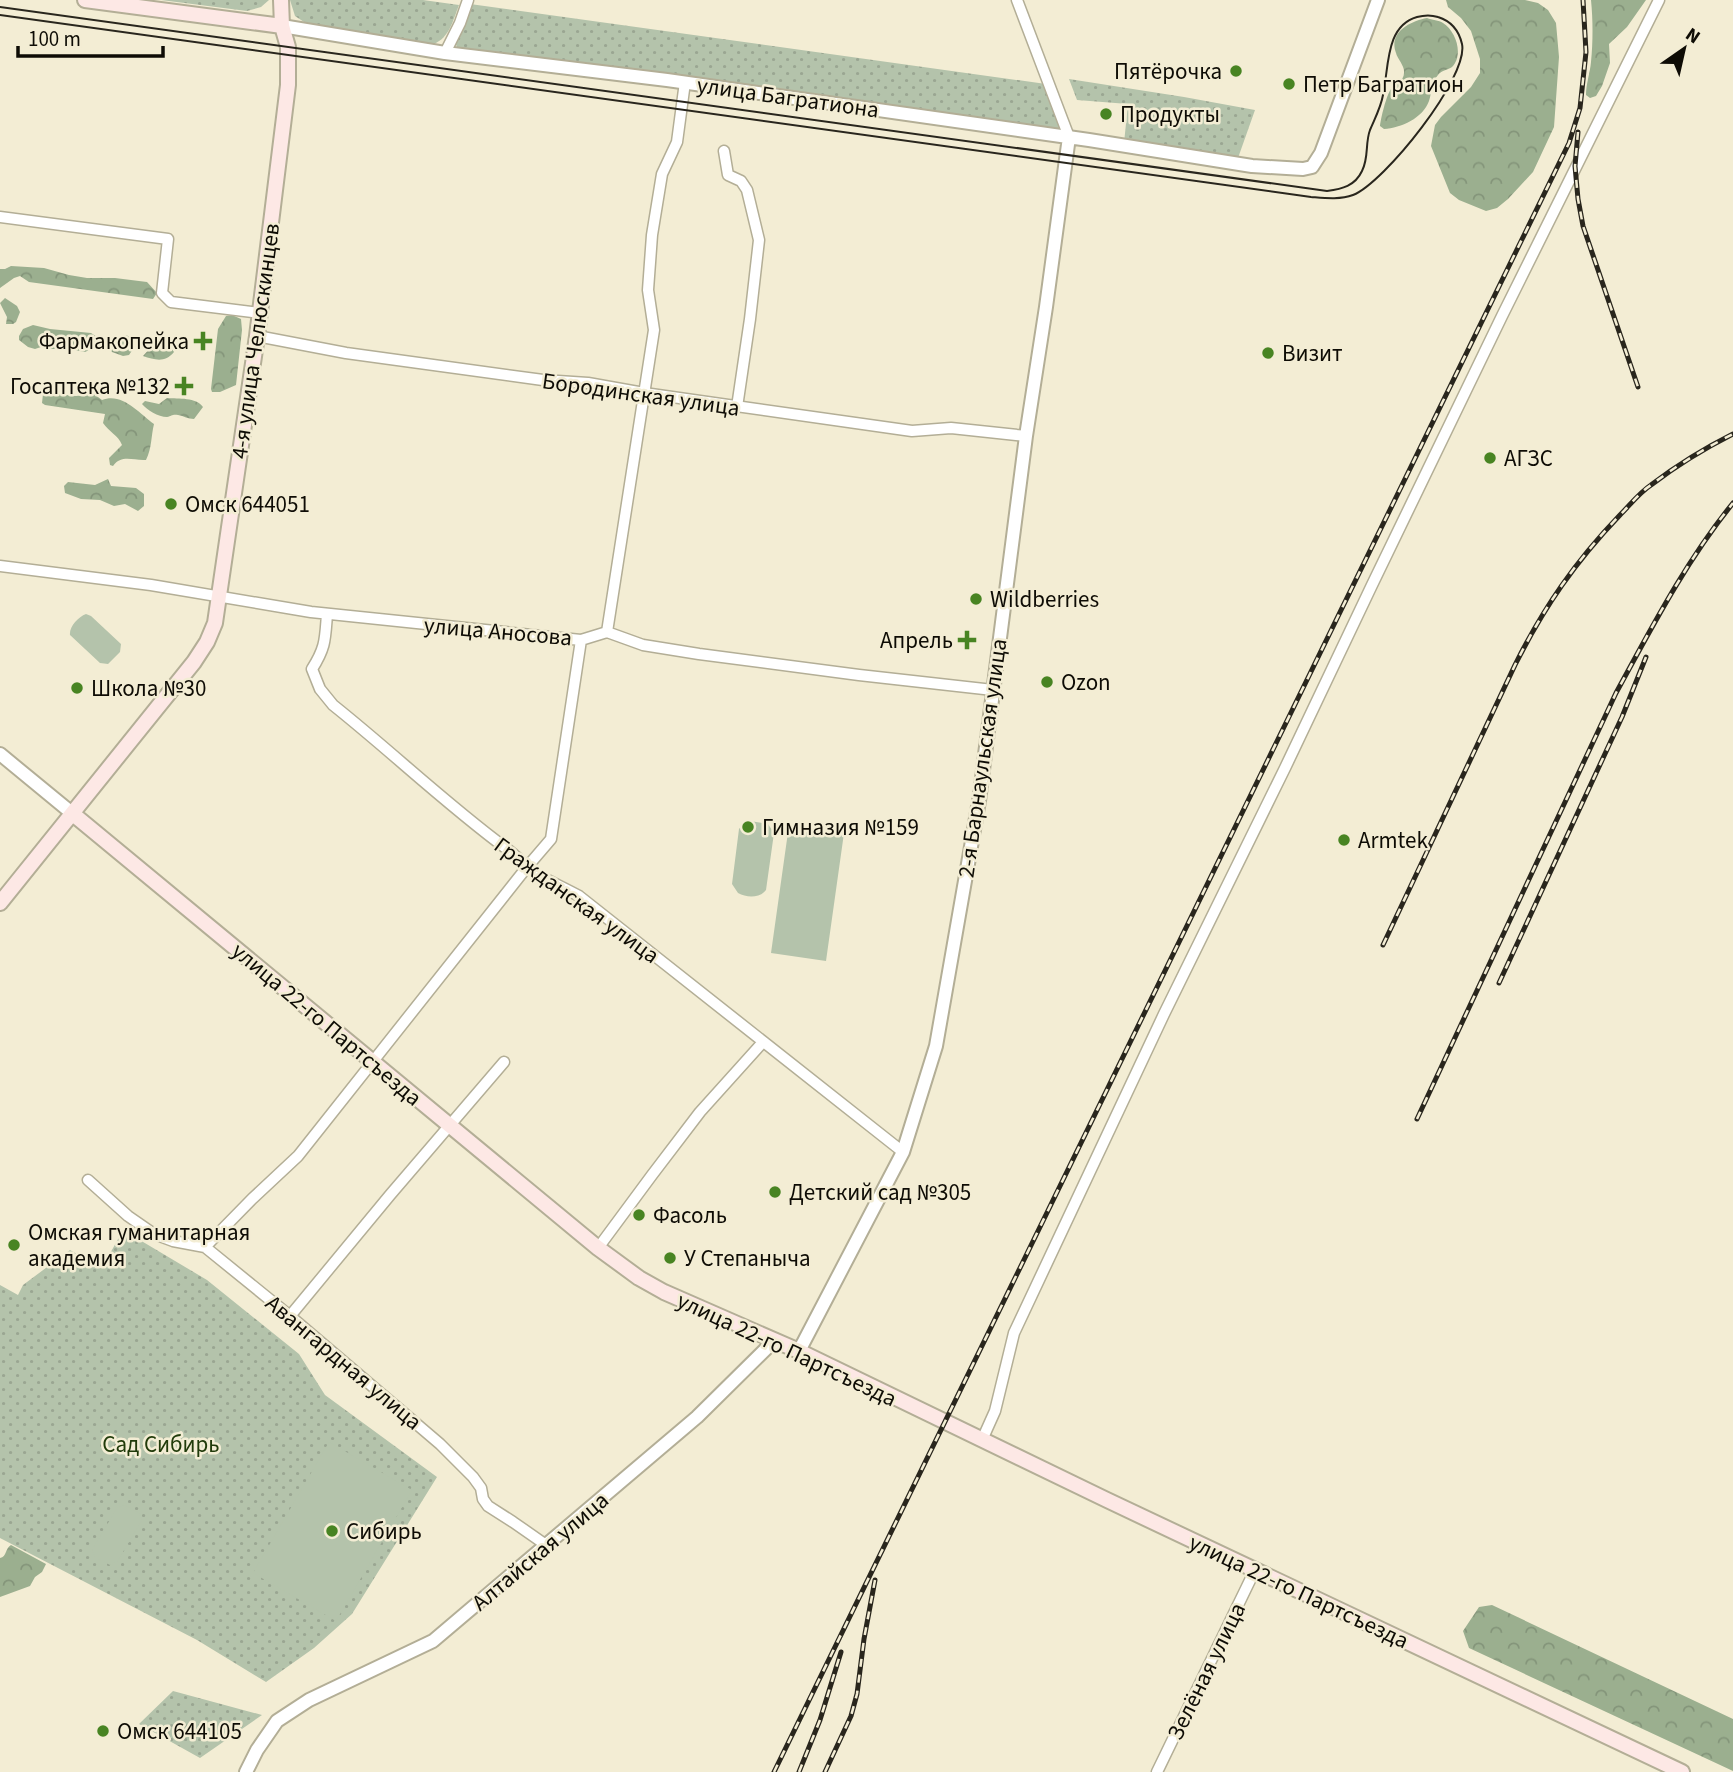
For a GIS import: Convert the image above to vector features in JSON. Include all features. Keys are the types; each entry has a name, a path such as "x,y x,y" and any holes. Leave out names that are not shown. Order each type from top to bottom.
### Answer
{"main road":[{"name":"улица Багратиона","path":"85,0 282,26"},
{"name":"4-я улица Челюскинцев","path":"0,902 194,662 215,623 257,336 288,85 288,47 282,26 281,0"},
{"name":"улица 22-го Партсъезда","path":"73,814 598,1248 639,1278 664,1292 799,1351 1682,1772"}],"street":[{"path":"445,53 468,0"},
{"path":"1017,0 1069,137"},
{"name":"улица Багратиона","path":"282,26 445,53 685,82 1252,166 1303,169 1312,167 1318,160 1378,0"},
{"path":"982,1440 995,1411 1009,1349 1019,1321 1164,1014 1570,177 1659,0"},
{"path":"685,82 677,142 662,173 652,235 648,289 654,330 607,632 643,645 699,654 993,690"},
{"name":"2-я Барнаульская улица","path":"799,1351 903,1152 936,1046 979,801 1026,436 1069,137"},
{"path":"724,151 728,175 741,181 747,190 759,240 737,407"},
{"path":"0,217 168,239 162,293 171,302 260,313"},
{"name":"Бородинская улица","path":"257,336 346,353 544,380 587,383 912,432 951,428 1026,436"},
{"name":"улица Аносова","path":"0,566 151,584 327,614 581,640 607,632"},
{"name":"Гражданская улица","path":"327,614 325,645 312,669 320,689 333,705 527,867 579,896 903,1152"},
{"path":"205,1247 298,1156 551,839 581,640"},
{"name":"улица 22-го Партсъезда","path":"0,754 73,814"},
{"path":"598,1248 700,1112 763,1041"},
{"path":"290,1316 504,1062"},
{"name":"Авангардная улица","path":"88,1180 128,1216 154,1234 205,1247 440,1444 473,1477 488,1506 546,1545"},
{"name":"Алтайская улица","path":"246,1772 277,1721 309,1700 433,1641 697,1417 775,1340"},
{"name":"Зелёная улица","path":"1157,1772 1255,1570"}],"green space":[{"path":"161,0 269,0 261,7 247,11"},
{"path":"290,0 423,0 459,5 446,35 430,45 307,24 295,16"},
{"path":"1446,0 1525,0 1538,3 1548,10 1556,23 1559,57 1554,127 1533,172 1508,199 1497,208 1486,211 1459,200 1450,193 1431,146 1435,125 1471,87 1480,73 1480,59 1471,31 1448,7"},
{"path":"1591,0 1646,0 1627,27 1609,44 1610,63 1602,86 1596,96 1590,98 1586,95 1592,46"},
{"path":"470,4 1053,85 1063,128 1054,133 457,47 455,42 467,18"},
{"path":"1427,18 1441,22 1452,32 1458,50 1456,62 1436,78 1429,101 1417,117 1397,127 1384,129 1380,126 1387,97 1404,73 1394,46 1395,39 1408,25"},
{"path":"1069,79 1255,110 1238,158 1124,143 1128,104 1077,100"},
{"path":"11,266 44,268 87,278 147,282 157,293 153,299 29,282 20,276 0,288 0,269"},
{"path":"5,298 17,306 20,312 13,324 6,324 7,317 0,303"},
{"path":"232,315 241,319 242,330 236,385 220,392 212,392 218,329 226,316"},
{"path":"33,325 91,333 97,340 94,346 85,352 41,347 35,349 19,340 23,329"},
{"path":"126,335 132,338 135,346 129,355 112,352 109,346 115,337"},
{"path":"160,342 174,352 163,359 143,356 153,345"},
{"path":"43,394 76,396 94,394 102,400 116,399 130,405 154,424 146,460 124,459 113,466 110,465 109,458 122,445 103,423 105,414 45,405 42,403"},
{"path":"167,398 192,400 203,407 194,419 176,415 160,416 142,404 145,401 159,404"},
{"path":"108,479 111,486 136,488 144,494 144,506 138,511 125,504 114,506 100,500 81,499 65,493 64,486 68,482 95,485"},
{"path":"86,614 121,644 120,652 108,664 100,663 70,635 75,623"},
{"path":"750,821 768,824 774,833 766,890 760,895 745,896 738,893 732,884 739,829"},
{"path":"789,825 844,833 826,961 771,953"},
{"name":"Сад Сибирь","path":"123,1230 207,1280 299,1354 325,1395 437,1477 352,1614 314,1648 266,1682 197,1640 0,1538 0,1285 18,1295 23,1285 70,1250 102,1268"},
{"name":"Сибирь","path":"329,1442 412,1490 336,1621 253,1573"},
{"path":"125,1505 139,1513 142,1520 117,1562 110,1565 95,1557 92,1550 117,1508"},
{"path":"11,1545 46,1564 30,1586 0,1597 0,1558"},
{"path":"1492,1605 1733,1719 1733,1771 1469,1648 1463,1631 1479,1607"},
{"path":"173,1691 262,1715 200,1758 139,1724"}],"tram line":[{"path":"0,7 1327,191 1348,186 1362,171 1369,135 1382,99 1390,49 1399,29 1417,17 1436,16 1454,27 1462,44 1461,59 1452,80 1439,103 1403,151 1367,186 1353,195 1332,198 0,15"}],"railway":[{"path":"774,1772 1569,143 1580,108 1586,52 1583,0"},
{"path":"1578,132 1575,166 1583,226 1638,387"},
{"path":"1383,945 1515,665 1562,586 1589,550 1642,492 1670,471 1733,434"},
{"path":"1417,1119 1616,693 1685,571 1733,503"},
{"path":"1499,983 1622,717 1646,657"},
{"path":"825,1772 851,1716 857,1694 875,1580"},
{"path":"799,1772 820,1720 841,1652"}],"place":[{"name":"Пятёрочка","path":"1236,71"},
{"name":"Петр Багратион","path":"1289,84"},
{"name":"Продукты","path":"1106,114"},
{"name":"Фармакопейка","path":"203,341"},
{"name":"Визит","path":"1268,353"},
{"name":"Госаптека №132","path":"184,386"},
{"name":"АГЗС","path":"1490,458"},
{"name":"Омск 644051","path":"171,504"},
{"name":"Wildberries","path":"976,599"},
{"name":"Апрель","path":"967,640"},
{"name":"Ozon","path":"1047,682"},
{"name":"Школа №30","path":"77,688"},
{"name":"Гимназия №159","path":"748,827"},
{"name":"Armtek","path":"1344,840"},
{"name":"Детский сад №305","path":"775,1192"},
{"name":"Фасоль","path":"639,1215"},
{"name":"Омская гуманитарная академия","path":"14,1245"},
{"name":"У Степаныча","path":"670,1258"},
{"name":"Сибирь","path":"332,1531"},
{"name":"Омск 644105","path":"103,1731"}]}
